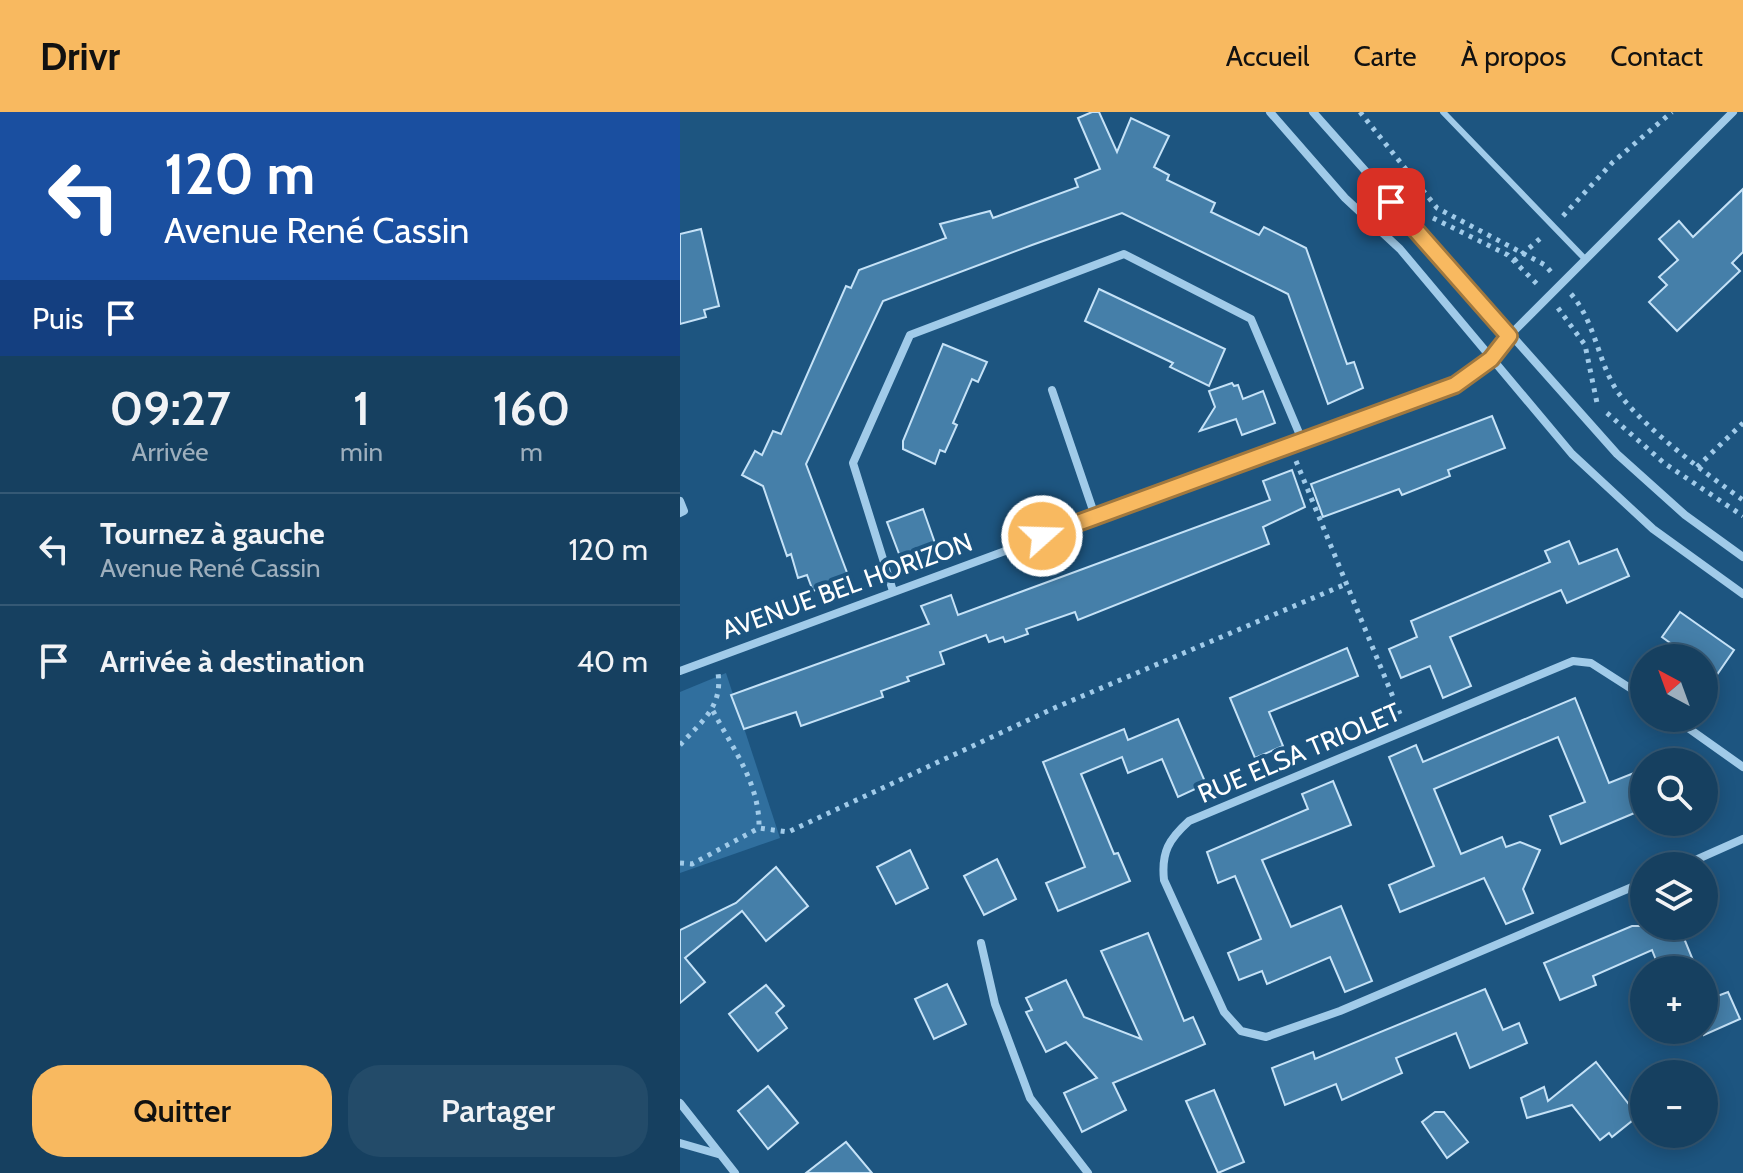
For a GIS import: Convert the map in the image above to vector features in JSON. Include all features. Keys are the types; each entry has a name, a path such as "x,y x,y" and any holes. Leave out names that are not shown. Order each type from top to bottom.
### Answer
{"street":[{"path":"1270,112 1345,198 1400,249 1572,454 1653,529 1743,594"},
{"path":"1313,112 1617,454 1685,515 1743,557"},
{"name":"AVENUE BEL HORIZON","path":"680,671 1455,385 1491,359 1509,336 1733,112"},
{"path":"893,591 853,463 910,335 1124,254 1251,319 1302,440"},
{"path":"1052,390 1095,516"},
{"path":"680,501 684,511 680,513"},
{"name":"RUE ELSA TRIOLET","path":"1630,688 1591,663 1573,661 1189,821 1171,837 1162,856 1164,880 1224,1012 1241,1031 1266,1037 1288,1032 1630,888"},
{"path":"1694,732 1743,767"},
{"path":"1714,852 1743,839"},
{"path":"981,943 995,1004 1030,1098 1088,1173"},
{"path":"680,1103 735,1173"},
{"path":"680,1143 719,1155"}],"lane":[{"path":"1443,112 1585,259"}],"path":[{"path":"1514,261 1553,227 1613,162 1672,112"},
{"path":"1426,210 1436,220 1514,261 1538,285"},
{"path":"1558,309 1585,345 1597,404 1664,463 1743,516"},
{"path":"1697,467 1743,423"},
{"path":"1289,445 1407,730"},
{"path":"680,863 692,864 759,828 788,832 1052,709 1346,584"},
{"path":"680,745 713,711 721,691 715,656"},
{"path":"713,711 751,780 759,804 759,828"}],"shaded area":[{"path":"726,673 780,838 680,873 680,692"}],"building":[{"path":"1099,112 1117,152 1131,118 1169,136 1154,167 1169,175 1167,180 1215,203 1211,212 1259,235 1264,227 1306,248 1347,364 1354,362 1363,388 1328,404 1288,294 1122,213 1032,245 883,301 806,464 849,578 813,591 807,575 798,578 791,554 787,556 763,486 742,475 755,451 762,455 773,431 781,434 846,286 851,288 859,270 946,238 940,224 990,211 993,218 1078,187 1075,179 1100,169 1078,118"},
{"path":"1743,189 1743,252 1732,263 1740,271 1677,331 1649,302 1667,285 1659,277 1678,260 1659,239 1679,221 1693,237"},
{"path":"701,229 719,306 704,310 706,317 680,324 680,234"},
{"path":"1099,289 1225,349 1209,386 1170,367 1173,363 1085,321"},
{"path":"943,344 987,362 978,382 972,379 953,423 957,425 945,452 940,450 935,464 903,449 903,441"},
{"path":"1232,383 1238,385 1243,399 1263,391 1275,423 1242,435 1236,419 1200,431 1215,407 1209,391"},
{"path":"1492,416 1505,448 1448,470 1450,476 1402,495 1399,489 1323,517 1311,484"},
{"path":"1292,470 1305,507 1263,527 1269,544 1078,620 1075,612 1026,629 1028,634 1005,642 1003,637 989,642 986,635 940,652 944,664 907,677 909,681 881,691 883,697 801,726 796,712 744,729 731,695 929,624 921,606 951,595 958,615 1270,500 1263,481"},
{"path":"923,509 936,546 901,559 887,522"},
{"path":"1569,541 1579,564 1617,549 1629,576 1567,603 1561,590 1450,637 1471,686 1443,698 1430,666 1401,678 1389,649 1417,637 1411,621 1550,562 1545,551"},
{"path":"1680,612 1734,650 1718,673 1718,644 1672,644 1662,637"},
{"path":"1347,648 1358,676 1269,712 1283,746 1255,758 1230,698"},
{"path":"1575,698 1609,783 1630,775 1630,815 1561,844 1550,816 1585,802 1558,737 1434,789 1461,854 1502,837 1506,847 1520,842 1540,850 1523,889 1533,913 1506,924 1484,878 1400,912 1389,885 1434,866 1389,757 1416,745 1423,762"},
{"path":"1178,719 1206,784 1178,797 1162,759 1128,773 1122,757 1081,774 1114,854 1118,853 1130,881 1058,911 1046,883 1085,867 1043,762 1124,729 1128,740"},
{"path":"1333,781 1351,825 1262,860 1291,927 1341,906 1372,981 1345,992 1330,957 1267,984 1262,971 1239,980 1228,953 1261,939 1235,876 1218,883 1207,852 1308,809 1302,794"},
{"path":"910,850 928,888 896,904 877,867"},
{"path":"997,859 1016,899 984,915 964,876"},
{"path":"776,867 808,906 766,941 742,911 685,958 705,982 680,1003 680,930 736,903"},
{"path":"1630,927 1630,940 1685,940 1691,956 1654,956 1652,950 1630,956 1630,960 1593,976 1596,985 1560,1000 1544,963"},
{"path":"1148,933 1184,1021 1193,1017 1205,1044 1113,1083 1126,1110 1082,1132 1064,1093 1097,1078 1066,1042 1046,1052 1026,1012 1032,1010 1026,998 1066,980 1084,1017 1141,1039 1101,951"},
{"path":"947,984 966,1024 934,1039 915,999"},
{"path":"766,985 784,1006 776,1013 787,1028 758,1051 729,1014"},
{"path":"1485,989 1503,1030 1519,1023 1527,1043 1470,1068 1456,1033 1396,1058 1402,1073 1342,1100 1336,1084 1285,1105 1272,1068 1313,1052 1315,1059"},
{"path":"1728,992 1740,1019 1718,1029 1718,996"},
{"path":"1596,1062 1630,1106 1630,1122 1612,1137 1609,1133 1600,1140 1572,1105 1527,1118 1521,1098 1544,1087 1548,1101"},
{"path":"768,1086 798,1123 768,1149 738,1111"},
{"path":"1214,1090 1244,1162 1218,1173 1186,1101"},
{"path":"1435,1112 1444,1112 1468,1142 1447,1158 1422,1122"},
{"path":"846,1142 872,1173 806,1173"}],"route":[{"path":"1042,536 1455,385 1491,359 1509,336 1391,202"}]}
